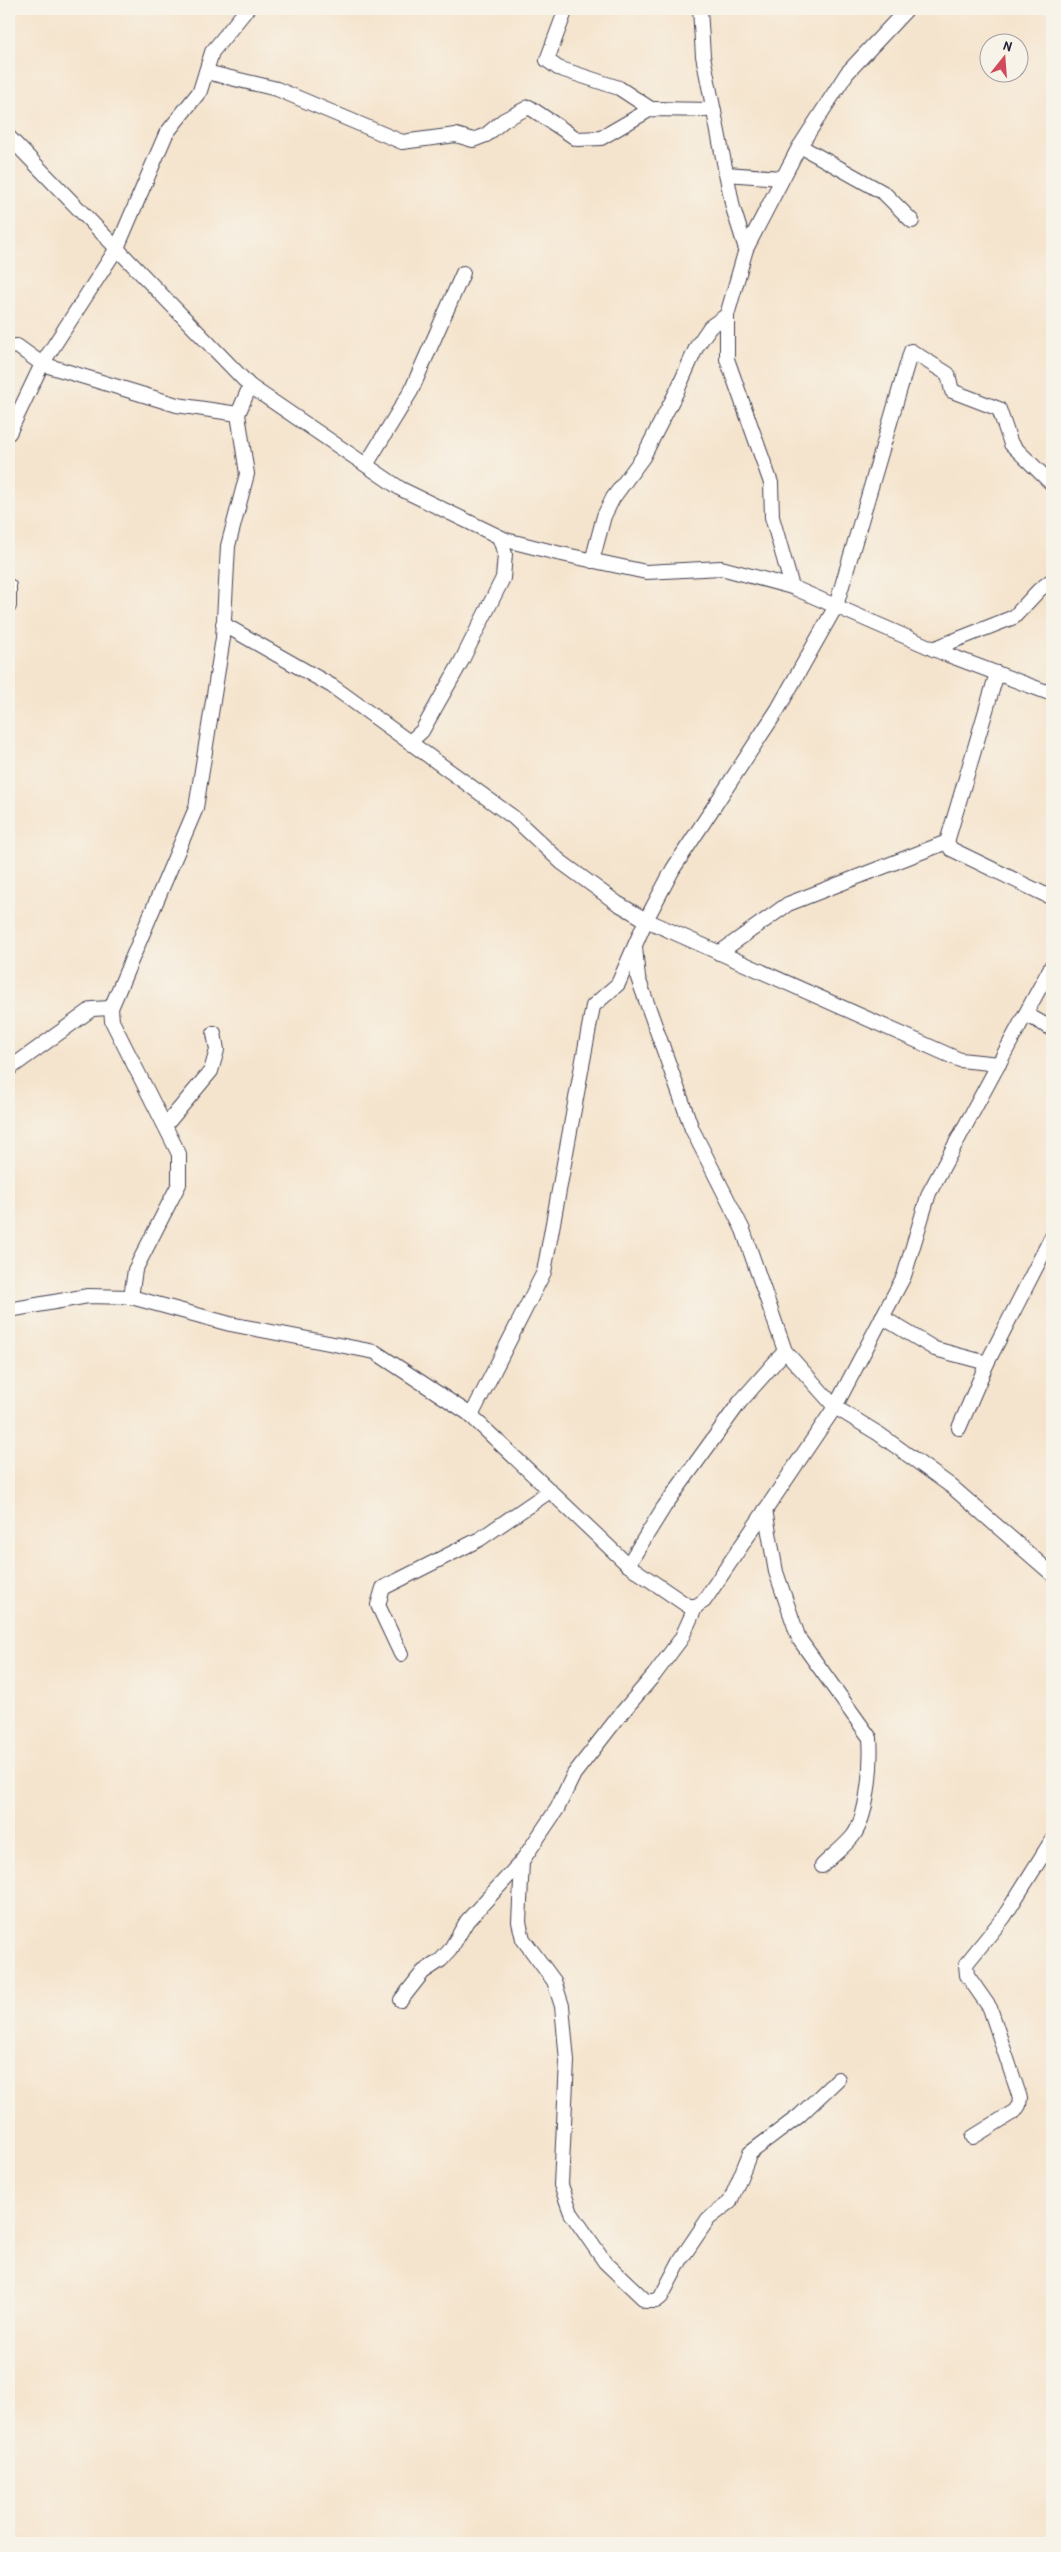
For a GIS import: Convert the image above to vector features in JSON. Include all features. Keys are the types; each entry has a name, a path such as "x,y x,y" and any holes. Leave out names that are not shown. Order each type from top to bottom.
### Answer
{"street":[{"path":"9,433 42,364 117,248 166,134 200,91 212,52 246,9"},
{"path":"566,9 547,60 558,68 619,88 651,109"},
{"path":"700,9 703,56 726,174 746,249"},
{"path":"792,587 772,517 771,483 727,359 727,315 746,249 800,146 847,73 907,9"},
{"path":"206,72 277,89 402,142 456,135 473,140 486,135 504,120 529,107 577,139 601,138 651,109 714,110"},
{"path":"9,136 250,386 401,489 499,537 592,561 646,572 722,568 792,587 933,649 1052,694"},
{"path":"800,146 884,193 912,221"},
{"path":"726,174 782,178"},
{"path":"366,465 411,391 463,273"},
{"path":"592,561 604,516 613,498 643,457 677,391 697,346 710,327 727,315"},
{"path":"9,347 17,346 42,364 176,405 238,414"},
{"path":"471,1416 544,1272 593,1006 618,984 646,920 673,869 778,709 836,606 911,351 948,374 952,391 999,409 1011,444 1052,484"},
{"path":"132,1297 136,1270 179,1184 179,1154 112,1021 112,1008 196,808 223,638 228,546 247,474 238,414 250,386"},
{"path":"410,742 422,731 461,662 503,578 505,554 499,537"},
{"path":"933,649 1014,617 1039,590 1052,580"},
{"path":"9,586 9,606"},
{"path":"223,624 332,686 513,817 561,862 617,903 646,920 960,1060 999,1064"},
{"path":"997,673 947,842 951,849 1052,898"},
{"path":"719,953 788,904 947,842"},
{"path":"635,946 638,978 692,1129 743,1230 785,1351 835,1407 879,1434 951,1486 1052,1574"},
{"path":"9,1310 88,1296 132,1297 230,1324 375,1352 471,1416 628,1565 688,1606 696,1606 704,1601 835,1407 904,1276 929,1193 1052,965"},
{"path":"9,1069 92,1009 112,1008"},
{"path":"1026,1014 1052,1029"},
{"path":"165,1126 211,1071 217,1050 214,1033"},
{"path":"959,1428 987,1363 1052,1236"},
{"path":"882,1317 935,1349 987,1363"},
{"path":"628,1565 664,1508 740,1402 785,1351"},
{"path":"401,1654 378,1604 383,1588 480,1539 521,1509 550,1491"},
{"path":"765,1510 776,1572 799,1639 870,1738 872,1756 863,1813 859,1826 854,1835 822,1866"},
{"path":"401,2000 423,1972 441,1960 450,1950 466,1921 522,1861 557,1809 574,1774 620,1715 654,1676 681,1639 696,1606"},
{"path":"973,2137 1015,2111 1019,2105 1020,2098 990,2008 967,1975 966,1964 1004,1917 1052,1840"},
{"path":"522,1861 519,1914 523,1939 554,1980 562,2006 567,2061 561,2185 571,2213 606,2262 646,2300 656,2301 661,2297 681,2259 708,2219 730,2202 750,2153 799,2116 838,2079"}]}
